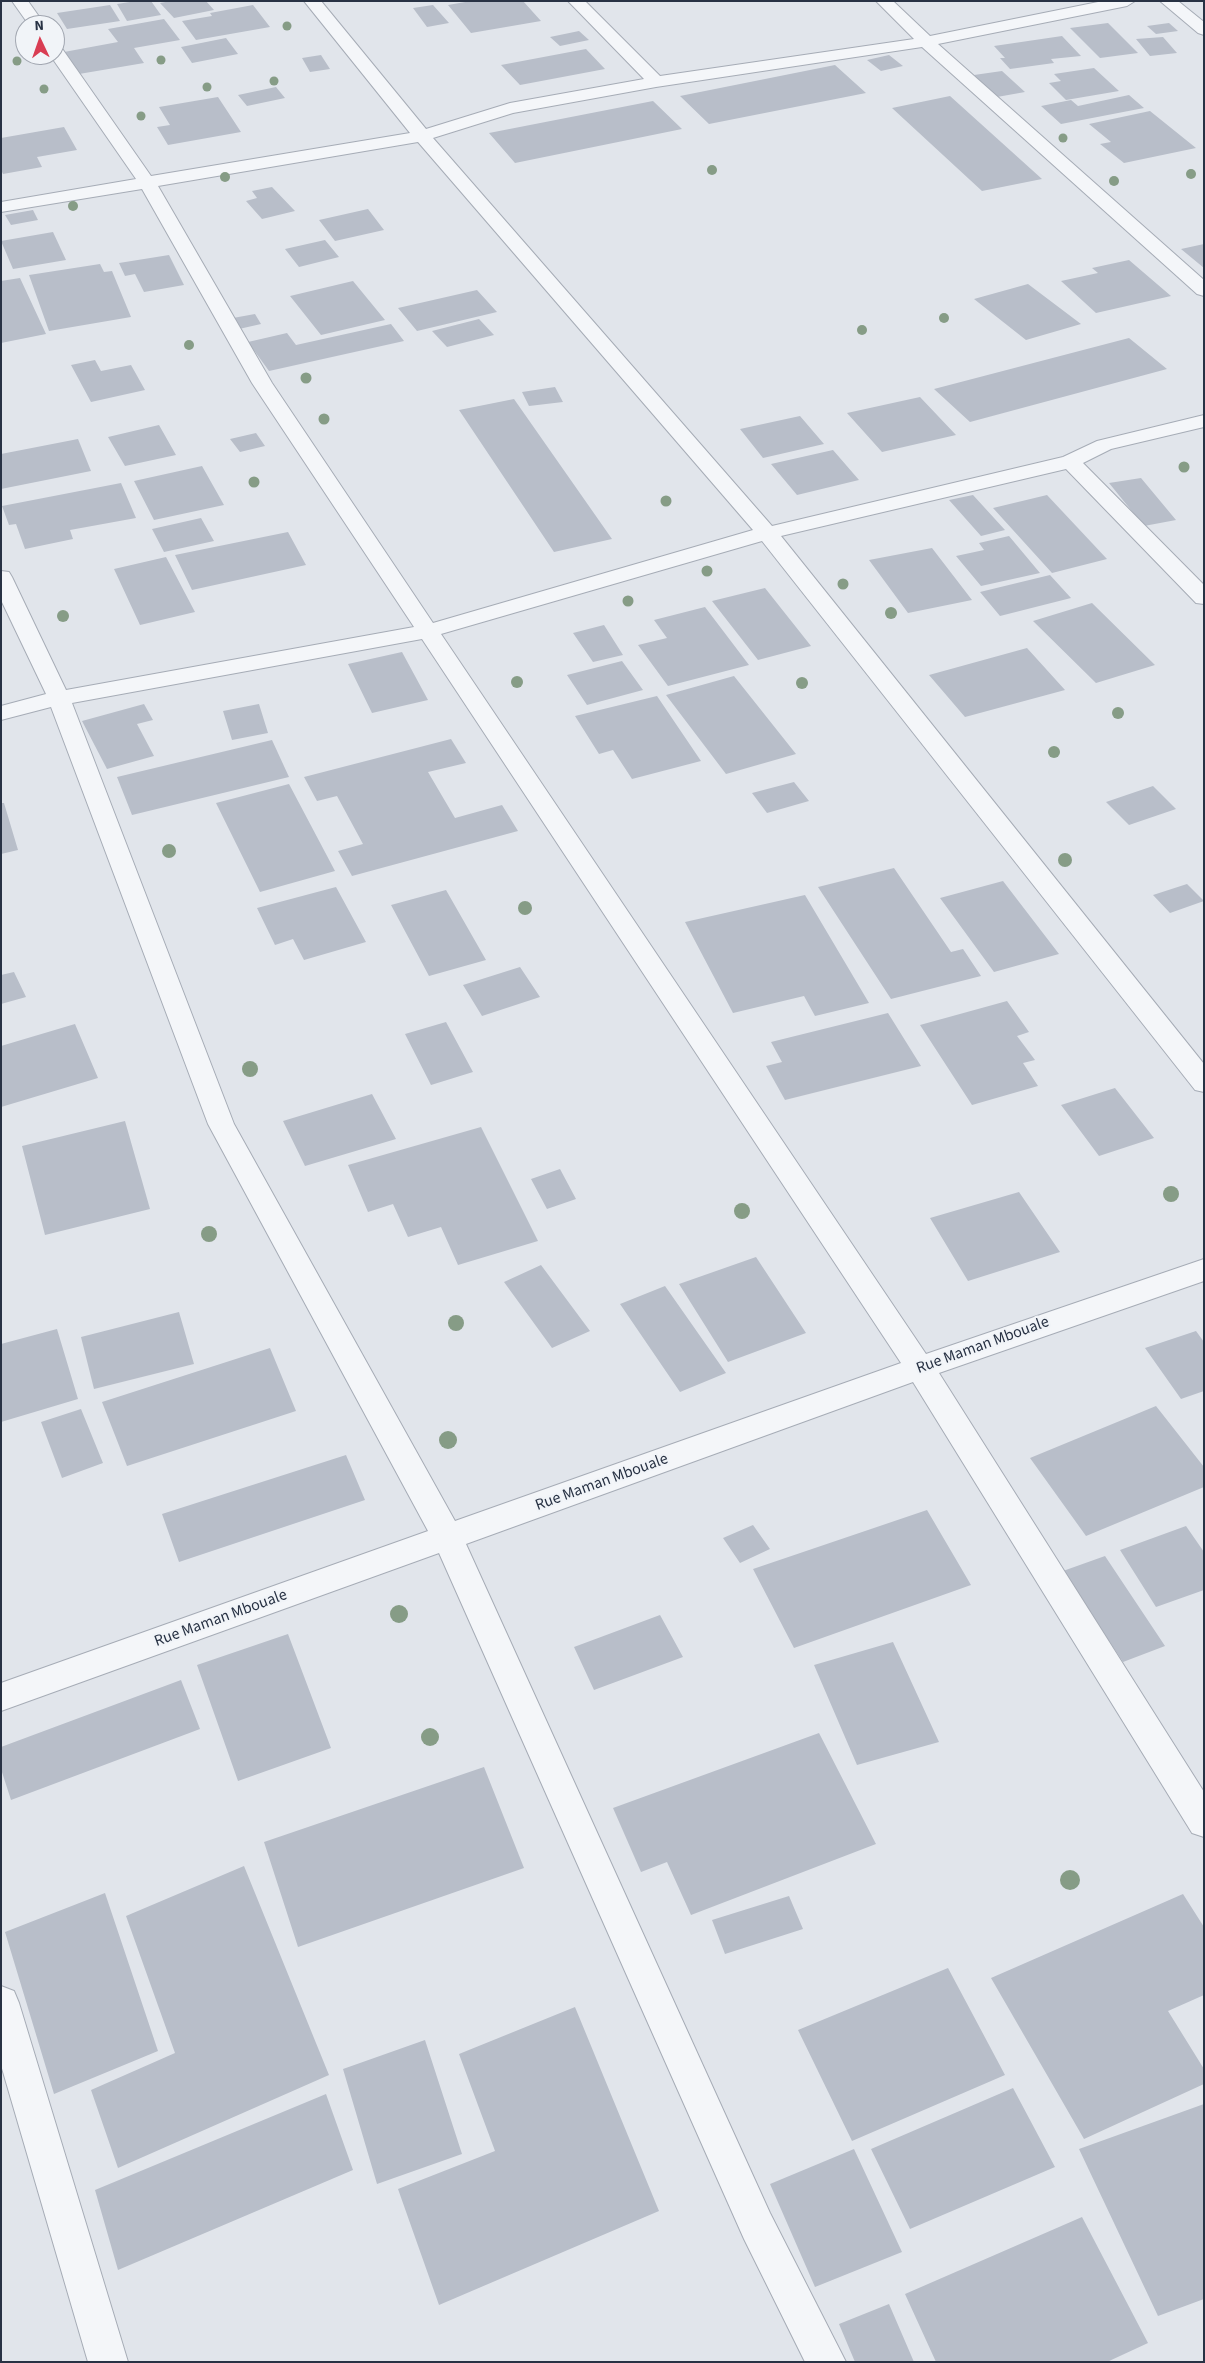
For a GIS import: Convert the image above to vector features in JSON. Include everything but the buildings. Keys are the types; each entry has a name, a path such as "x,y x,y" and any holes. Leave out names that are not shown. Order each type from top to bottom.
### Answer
{"street":[{"path":"20,1 30,15"},
{"path":"312,1 422,136 767,533 1204,1083"},
{"path":"576,1 656,82"},
{"path":"884,1 926,42 1204,290"},
{"path":"1,207 148,184 422,136 510,108 656,82 926,42 1127,1"},
{"path":"1168,1 1204,30"},
{"path":"65,64 148,184 262,383 920,1368 1204,1822"},
{"path":"1,713 59,698 428,631 767,533 1070,462 1104,445 1204,421"},
{"path":"1070,462 1204,598"},
{"path":"1,577 59,698 220,1124 448,1538 757,2226 826,2362"},
{"name":"Rue Maman Mbouale","path":"1,1697 920,1368 1204,1270"},
{"path":"1,2003 108,2362"}]}
